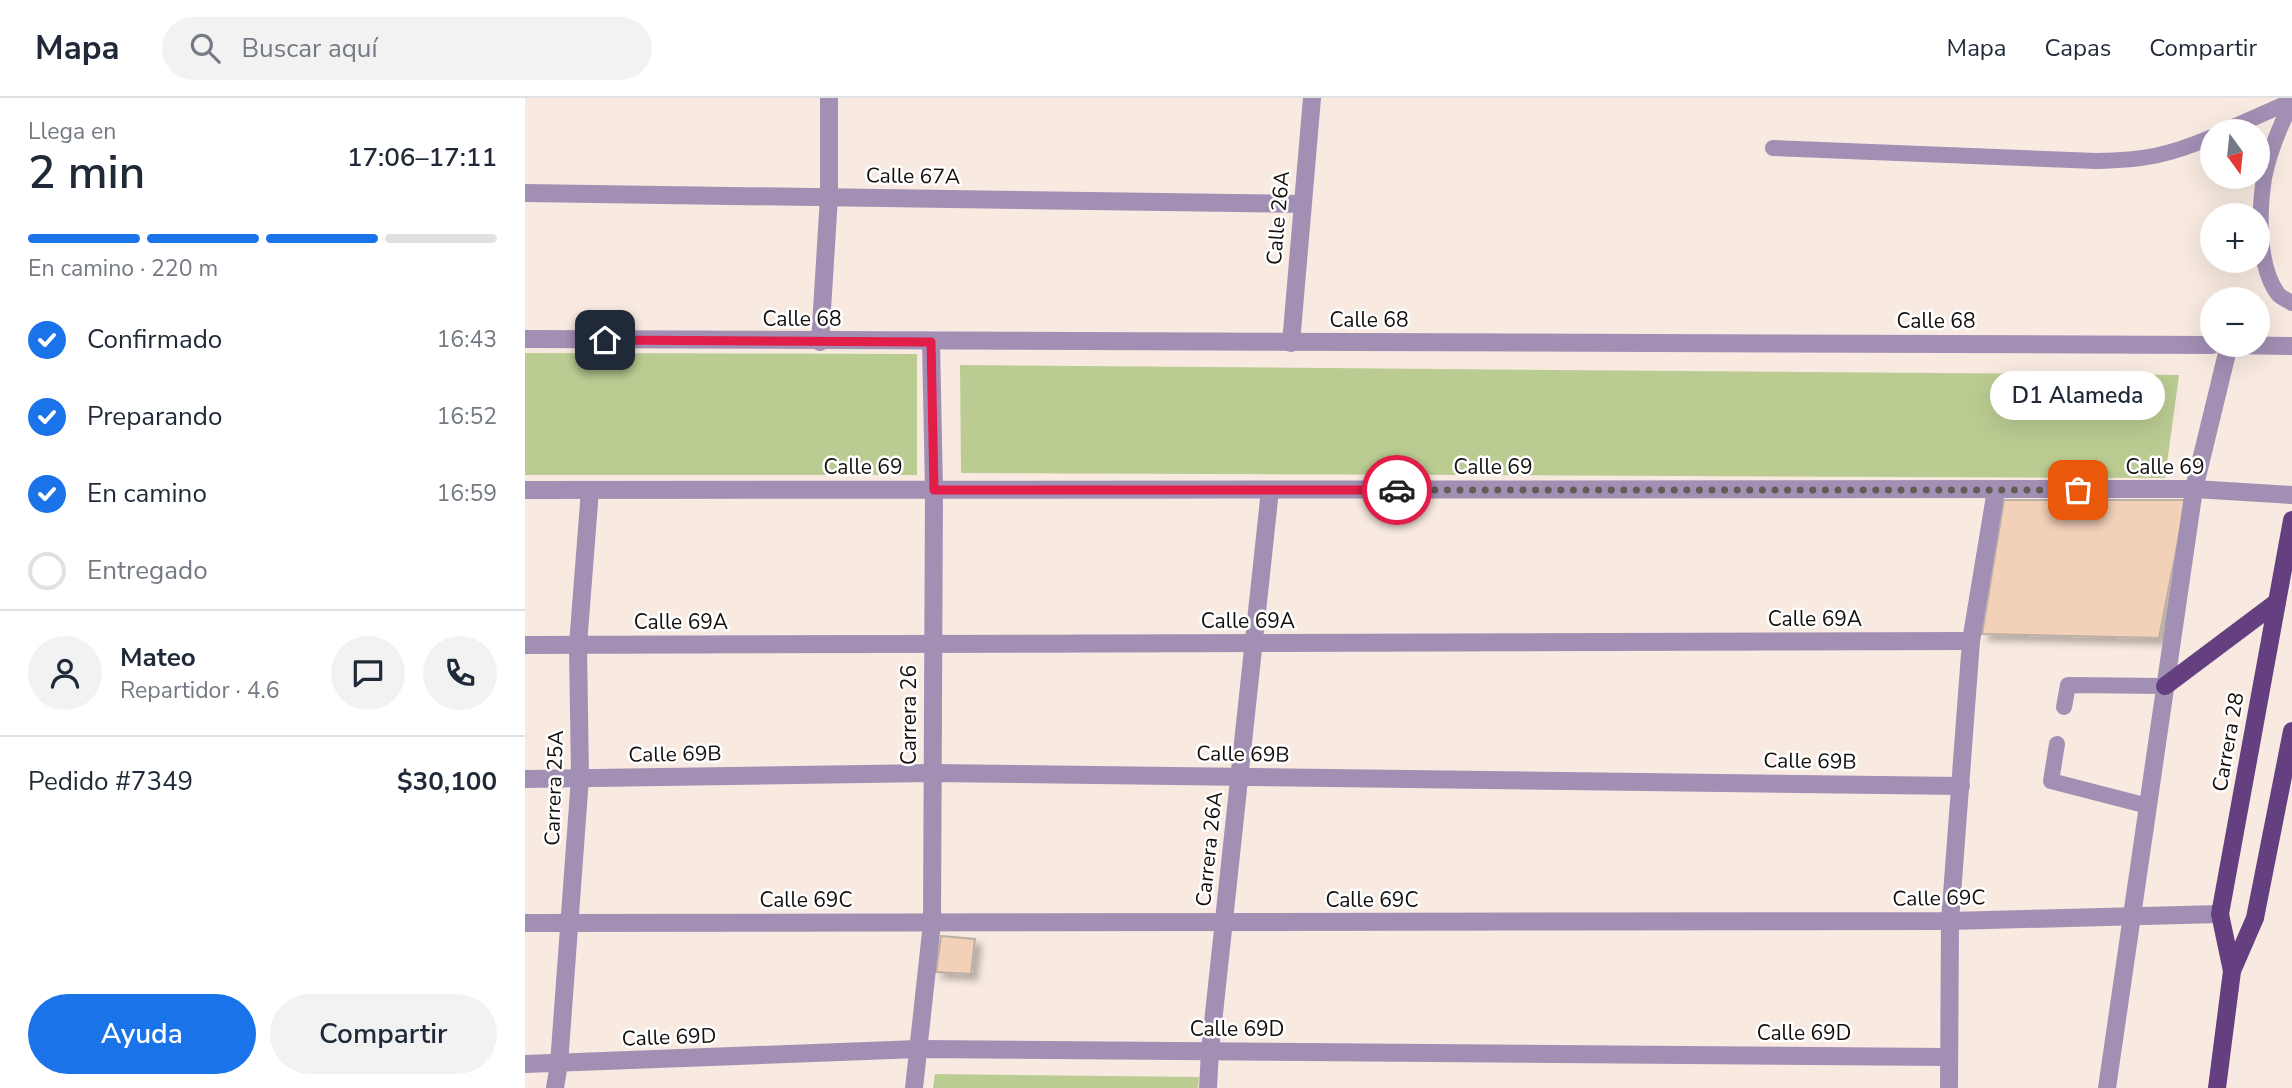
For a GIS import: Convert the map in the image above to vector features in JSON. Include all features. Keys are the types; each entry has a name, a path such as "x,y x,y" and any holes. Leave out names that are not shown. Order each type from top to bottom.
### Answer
{"main road":[{"name":"Carrera 28","path":"2232,971 2220,914 2292,520"},
{"path":"2165,686 2277,602"},
{"name":"Carrera 28","path":"2217,1088 2232,971 2255,918 2292,731"}],"street":[{"path":"820,342 829,197 829,98"},
{"name":"Calle 26A","path":"1291,343 1312,98"},
{"name":"Calle 67A","path":"525,193 1301,204"},
{"name":"Calle 68","path":"525,339 2200,345"},
{"name":"Carrera 26","path":"914,1088 932,923 934,490 931,342"},
{"path":"2270,346 2292,346"},
{"path":"2107,1088 2194,489 2227,357"},
{"name":"Calle 69","path":"525,490 2194,489 2292,495"},
{"name":"Carrera 25A","path":"555,1088 580,778 578,645 590,490"},
{"name":"Carrera 26A","path":"1208,1088 1270,490"},
{"path":"1949,1088 1950,921 1971,641 1996,490"},
{"name":"Calle 69A","path":"525,645 1971,641"},
{"name":"Calle 69B","path":"525,779 932,773 1961,786"},
{"name":"Calle 69C","path":"525,923 1950,921 2220,914"},
{"name":"Calle 69D","path":"525,1064 918,1049 1949,1057"}],"lane":[{"path":"2252,119 2292,102"},
{"path":"2292,102 2279,129 2264,177 2260,221 2265,264 2279,296 2292,303"},
{"path":"1773,148 2096,161 2144,160 2181,150 2200,141"},
{"path":"2064,707 2068,685 2165,686"},
{"path":"2057,744 2051,781 2148,806"}],"green space":[{"path":"525,353 917,354 917,475 525,475"},
{"path":"960,365 2179,375 2165,478 961,473"},
{"path":"935,1074 1199,1077 1198,1088 933,1088"}],"building":[{"path":"2004,500 2186,500 2159,638 1982,634"},
{"path":"941,936 975,939 971,974 936,972"}],"way so far":[{"path":"1397,490 2078,490"}],"place":[{"name":"D1 Alameda","path":"2078,490"}],"route":[{"path":"605,340 931,342 934,490 1397,490"}]}
